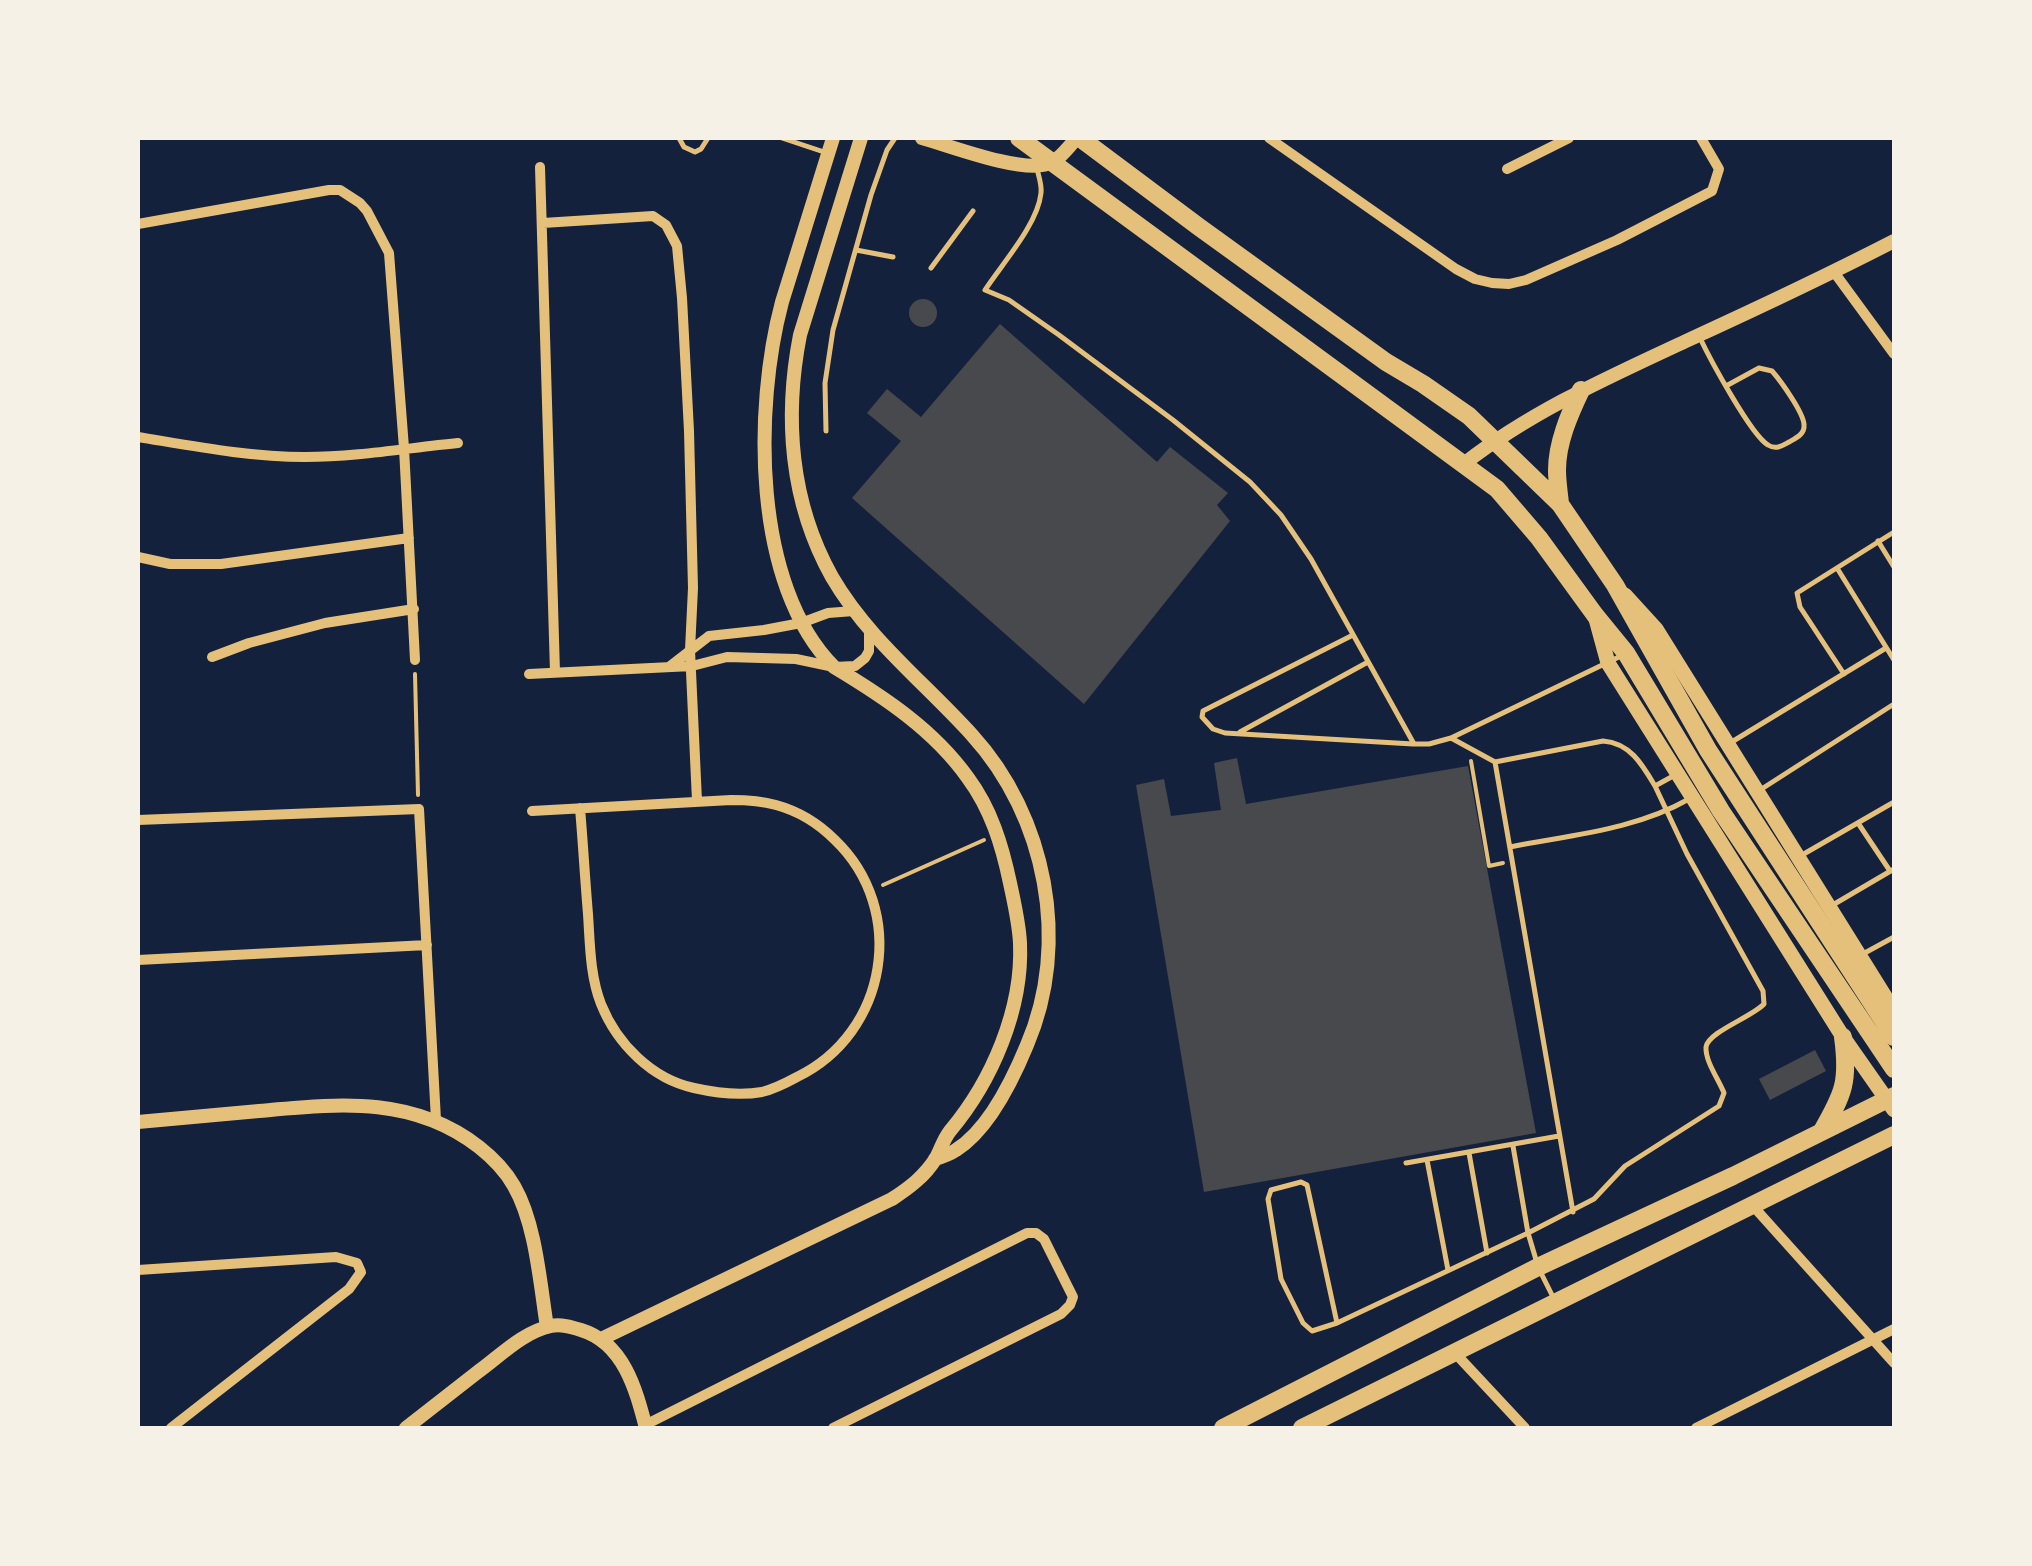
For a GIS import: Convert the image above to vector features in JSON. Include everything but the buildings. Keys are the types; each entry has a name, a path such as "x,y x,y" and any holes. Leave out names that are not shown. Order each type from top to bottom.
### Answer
{"main road":[{"path":"1019,138 1045,164 1066,170 1180,258 1497,488 1626,653 1721,810 1894,1069"},
{"path":"1078,138 1386,362 1454,404 1560,504 1614,585 1708,750 1798,858 1894,1011"},
{"path":"1560,504 1556,468 1570,414 1581,390"},
{"path":"1614,585 1656,630 1727,744 1748,795 1894,1037"},
{"path":"1223,1428 1538,1267 1892,1102 1843,1038 1608,663 1595,615"},
{"path":"1820,1133 1841,1098 1845,1082 1843,1038"},
{"path":"1302,1428 1894,1135"},
{"path":"1870,1147 1894,1152"}],"street":[{"path":"601,1339 914,1185 965,1113 997,1054 1013,1004 1020,944 1014,901 998,834 981,797 943,748 914,722 823,657 801,623 779,561 765,469 764,410 776,327 833,138"},
{"path":"861,138 795,360 791,417 805,512 832,575 854,611 905,669 972,735 1005,778 1037,851 1050,940 1034,1031 1021,1060 992,1112 957,1150 935,1159"},
{"path":"922,138 1001,161 1045,164 1078,138"},
{"path":"1268,138 1456,269 1475,278 1509,284 1557,268 1712,192 1718,170 1701,138"},
{"path":"1507,169 1569,138"},
{"path":"540,167 555,672"},
{"path":"138,224 328,190 349,194 367,211 388,253 404,448 415,660"},
{"path":"542,223 653,216 666,225 676,246 689,431 693,588 690,650 697,801"},
{"path":"1464,464 1495,440 1581,390 1894,241"},
{"path":"1834,272 1894,354"},
{"path":"138,437 303,457 458,443"},
{"path":"138,557 170,564 221,564 409,538"},
{"path":"212,657 325,624 414,609"},
{"path":"669,667 709,636 854,611"},
{"path":"529,674 692,666 727,657 856,666 869,651 869,630"},
{"path":"532,811 580,808 697,801 731,800 774,804 826,832 853,860 870,892 880,930 878,970 864,1009 840,1044 808,1072 762,1092 727,1094 687,1087 655,1071 629,1050 601,1003 592,974 580,808"},
{"path":"138,820 419,809 436,1120"},
{"path":"138,960 427,945"},
{"path":"138,1122 348,1106 396,1109 436,1120 466,1136 487,1154 516,1189 526,1214 548,1327"},
{"path":"1752,1206 1894,1363"},
{"path":"406,1428 520,1340 562,1325 601,1339 619,1358 636,1388 646,1426 1027,1233 1044,1239 1072,1297 1060,1314 834,1428"},
{"path":"138,1270 336,1257 357,1264 361,1272 348,1289 171,1428"},
{"path":"1696,1428 1894,1330"},
{"path":"1455,1353 1525,1428"}],"lane":[{"path":"679,138 688,150 696,152 708,138"},
{"path":"782,138 828,154"},
{"path":"826,431 825,384 833,330 871,195 895,138"},
{"path":"1045,164 1038,206 985,290 1009,300 1059,334 1250,482 1295,535 1414,744"},
{"path":"931,268 972,211"},
{"path":"856,250 893,257"},
{"path":"1698,336 1726,386 1768,445 1779,447 1800,436 1803,421 1772,371 1759,368 1726,386"},
{"path":"1844,674 1796,596 1894,532"},
{"path":"1878,541 1894,567"},
{"path":"1837,568 1894,660"},
{"path":"1353,635 1203,711 1202,718 1212,730 1238,733 1429,744 1451,738 1626,653"},
{"path":"1727,744 1886,648"},
{"path":"1238,733 1368,662"},
{"path":"1748,795 1894,704"},
{"path":"1337,1323 1308,1186 1301,1182 1275,1187 1268,1198 1282,1278 1307,1328 1318,1330 1337,1323 1572,1212 1604,1190 1625,1166 1719,1106 1724,1093 1706,1052 1707,1044 1764,1004 1763,990 1655,786 1635,756 1620,744 1591,742 1495,762 1451,738"},
{"path":"1495,762 1572,1212"},
{"path":"1655,786 1677,774"},
{"path":"1510,847 1634,823 1666,812 1692,797"},
{"path":"1798,858 1894,802"},
{"path":"1828,908 1892,870 1858,823"},
{"path":"1859,957 1894,936"},
{"path":"1406,1163 1559,1136"},
{"path":"1513,1146 1528,1234 1538,1267 1556,1301"},
{"path":"1469,1154 1487,1252"},
{"path":"1428,1160 1448,1271"}],"path":[{"path":"415,660 419,809"},
{"path":"1468,747 1489,866 1512,860"},
{"path":"870,892 998,834"}]}
